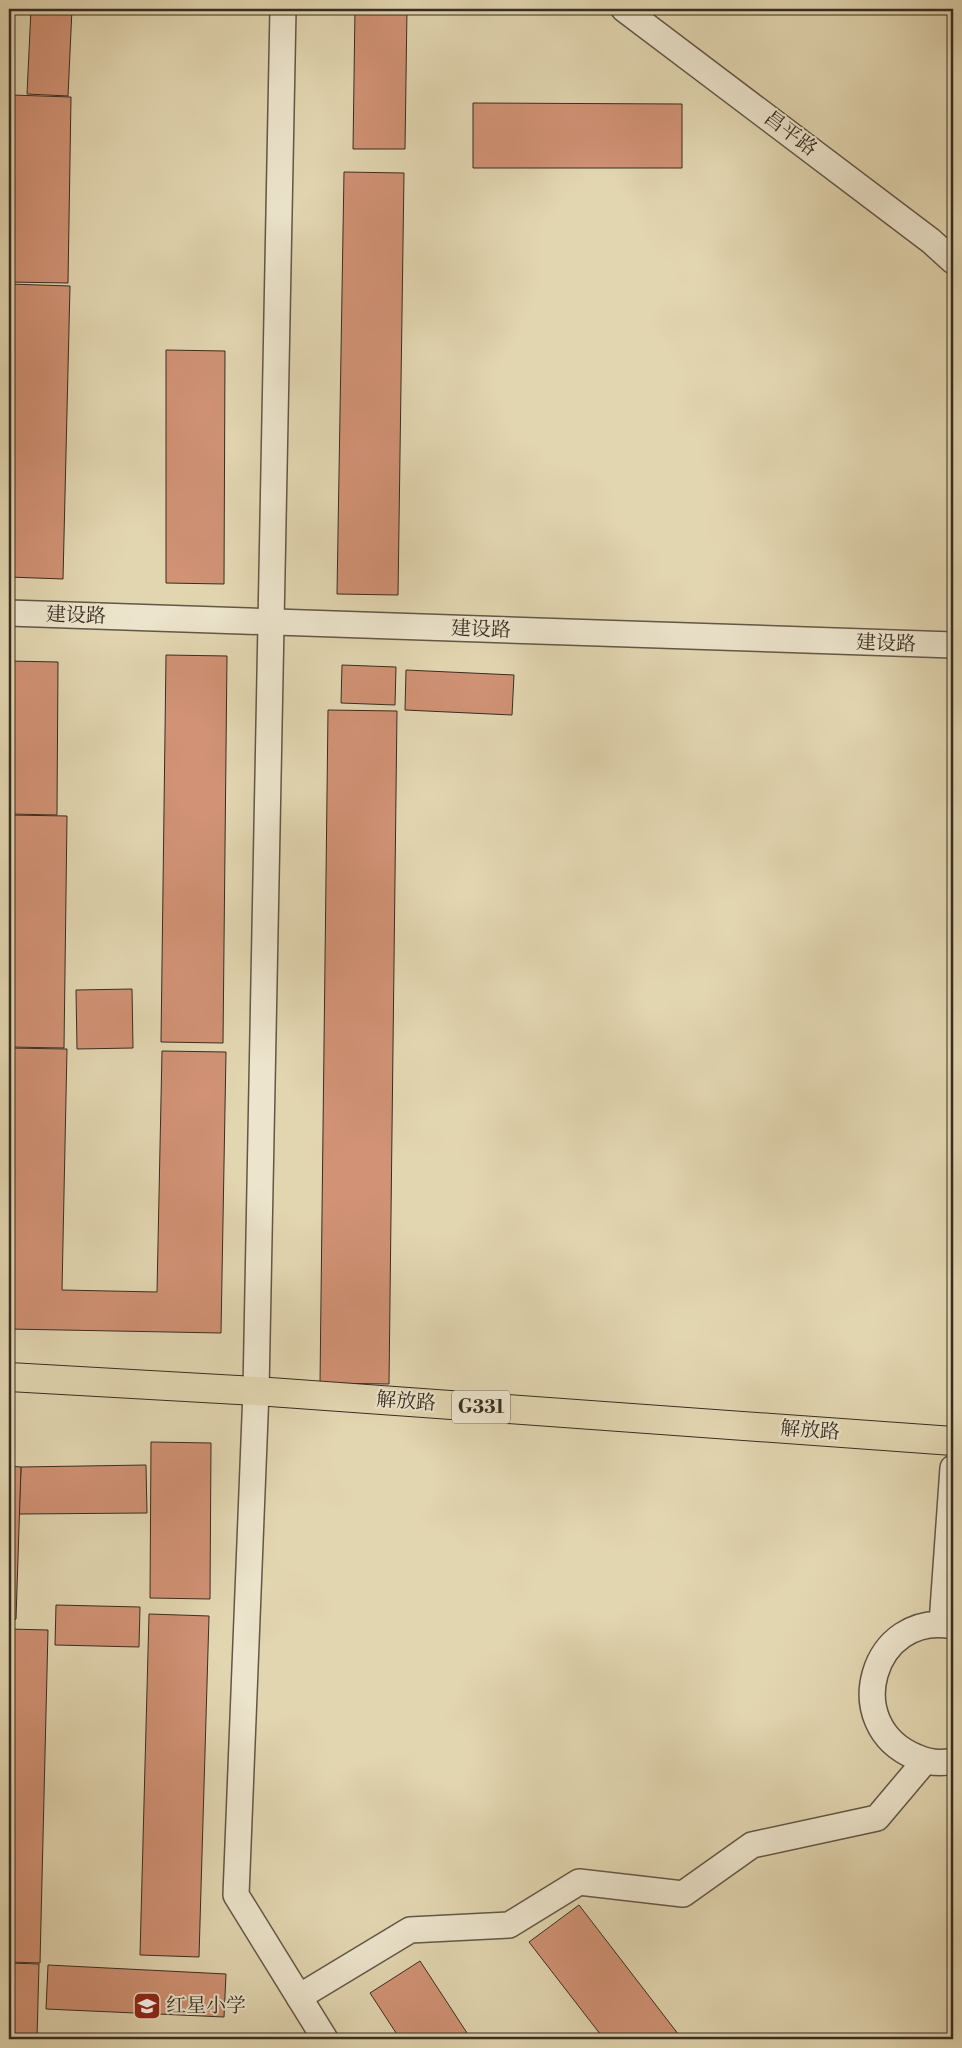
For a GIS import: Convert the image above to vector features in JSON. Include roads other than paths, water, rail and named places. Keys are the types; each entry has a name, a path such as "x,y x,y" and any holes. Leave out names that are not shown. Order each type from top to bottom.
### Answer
{"highway":[{"name":"解放路","path":"9,1377 256,1392 953,1441"}],"street":[{"path":"283,9 256,1392 236,1894 325,2039"},
{"name":"昌平路","path":"624,9 931,241 953,261"},
{"name":"建设路","path":"9,614 953,645"},
{"path":"953,1468 948,1625 920,1627 900,1637 884,1653 874,1672 871,1694 875,1717 886,1737 904,1752 925,1761 953,1761"},
{"path":"298,1997 410,1930 509,1926 579,1882 684,1894 752,1845 877,1818 925,1761"}],"place":[{"name":"红星小学","path":"147,2006"}]}
